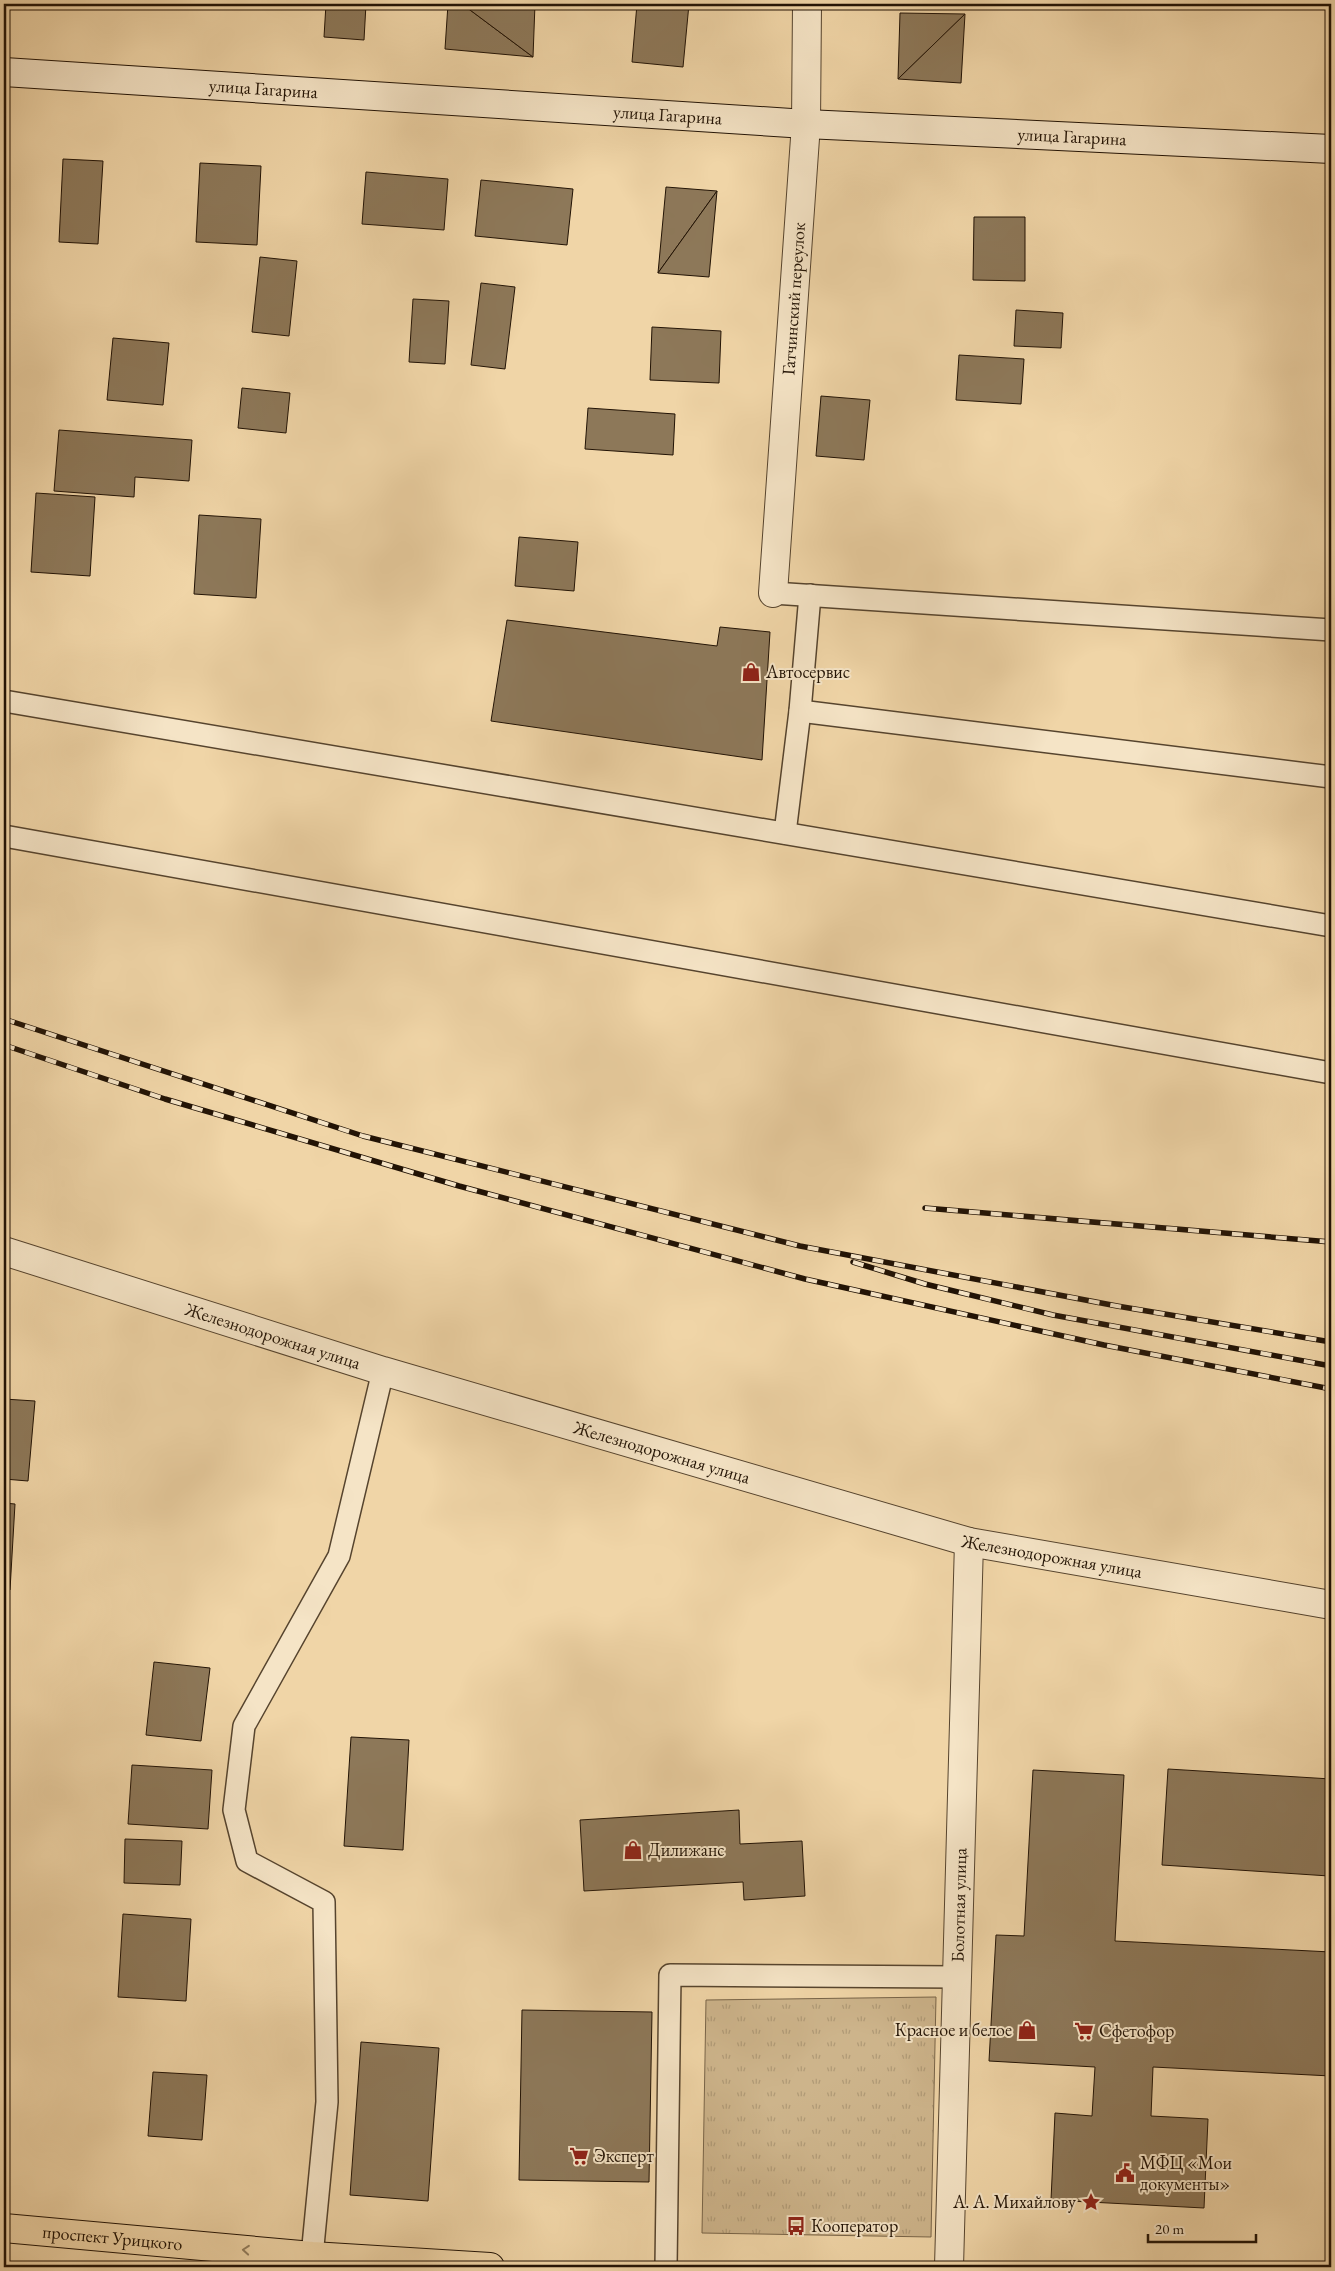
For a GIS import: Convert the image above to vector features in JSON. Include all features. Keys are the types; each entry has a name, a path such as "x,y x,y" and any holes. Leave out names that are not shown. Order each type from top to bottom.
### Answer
{"main road":[{"name":"проспект Урицкого","path":"4,2228 312,2256 490,2267"}],"street":[{"name":"Гатчинский переулок","path":"773,593 806,124 807,4"},
{"name":"улица Гагарина","path":"4,72 806,124 1331,149"},
{"name":"Железнодорожная улица","path":"4,1251 383,1371 969,1542 1331,1605"},
{"name":"Болотная улица","path":"949,2267 969,1542"}],"lane":[{"path":"773,593 1331,630"},
{"path":"785,833 800,711 810,595"},
{"path":"4,701 1331,926"},
{"path":"800,711 1331,777"},
{"path":"4,836 1331,1074"},
{"path":"312,2256 327,2102 324,1902 246,1861 234,1810 244,1726 339,1556 383,1371"},
{"path":"666,2267 670,1975 957,1977"}],"green space":[{"path":"936,1997 931,2237 702,2233 706,2000"}],"building":[{"path":"326,4 366,4 364,40 324,37"},
{"path":"448,4 462,4 533,57 445,49"},
{"path":"462,4 535,4 533,57"},
{"path":"637,4 689,4 683,67 632,62"},
{"path":"900,13 965,14 898,79"},
{"path":"965,14 961,83 898,79"},
{"path":"63,159 103,161 98,244 59,242"},
{"path":"200,163 261,166 257,245 196,242"},
{"path":"366,172 448,179 444,230 362,224"},
{"path":"481,180 573,189 567,245 475,236"},
{"path":"666,187 717,191 658,273"},
{"path":"717,191 709,277 658,273"},
{"path":"974,217 1025,217 1025,281 973,280"},
{"path":"260,257 297,261 289,336 252,332"},
{"path":"481,283 515,287 505,369 471,365"},
{"path":"413,299 449,301 445,364 409,362"},
{"path":"1016,310 1063,313 1061,348 1014,346"},
{"path":"652,327 721,331 719,383 650,380"},
{"path":"113,338 169,343 163,405 107,400"},
{"path":"959,355 1024,359 1021,404 956,400"},
{"path":"242,388 290,393 286,433 238,428"},
{"path":"821,396 870,400 864,460 816,456"},
{"path":"588,408 675,414 673,455 585,449"},
{"path":"59,430 192,440 189,481 135,477 134,497 54,491"},
{"path":"36,493 95,497 90,576 31,572"},
{"path":"199,515 261,519 256,598 194,594"},
{"path":"519,537 578,542 574,591 515,586"},
{"path":"507,620 717,646 720,627 770,632 762,760 491,721"},
{"path":"4,1399 35,1401 28,1481 4,1479"},
{"path":"4,1503 15,1504 10,1590 4,1590"},
{"path":"154,1662 210,1668 201,1741 146,1735"},
{"path":"351,1737 409,1740 403,1850 344,1846"},
{"path":"132,1765 212,1770 208,1829 128,1824"},
{"path":"1168,1769 1331,1779 1329,1876 1162,1865"},
{"path":"1033,1770 1124,1775 1115,1941 1331,1952 1331,2076 1153,2067 1151,2116 1208,2119 1204,2208 1051,2200 1055,2113 1092,2116 1095,2067 989,2061 996,1935 1024,1936"},
{"path":"739,1810 740,1844 802,1841 805,1896 744,1900 743,1882 584,1891 580,1820"},
{"path":"125,1839 182,1841 180,1885 124,1883"},
{"path":"123,1914 191,1919 186,2001 118,1997"},
{"path":"522,2010 652,2012 649,2182 519,2180"},
{"path":"361,2042 439,2048 428,2201 350,2195"},
{"path":"153,2072 207,2075 202,2140 148,2136"}],"railway":[{"path":"4,1019 363,1136 800,1246 1117,1306 1331,1342"},
{"path":"4,1045 165,1099 459,1186 805,1279 1104,1345 1331,1389"},
{"path":"925,1208 1331,1242"},
{"path":"853,1262 925,1284 1053,1315 1331,1366"}],"place":[{"name":"Автосервис","path":"751,672"},
{"name":"Дилижанс","path":"633,1850"},
{"name":"Красное и белое","path":"1027,2030"},
{"name":"Сфетофор","path":"1084,2031"},
{"name":"Эксперт","path":"579,2156"},
{"name":"МФЦ «Мои документы»","path":"1125,2173"},
{"name":"А. А. Михайлову","path":"1091,2202"},
{"name":"Кооператор","path":"796,2226"}]}
